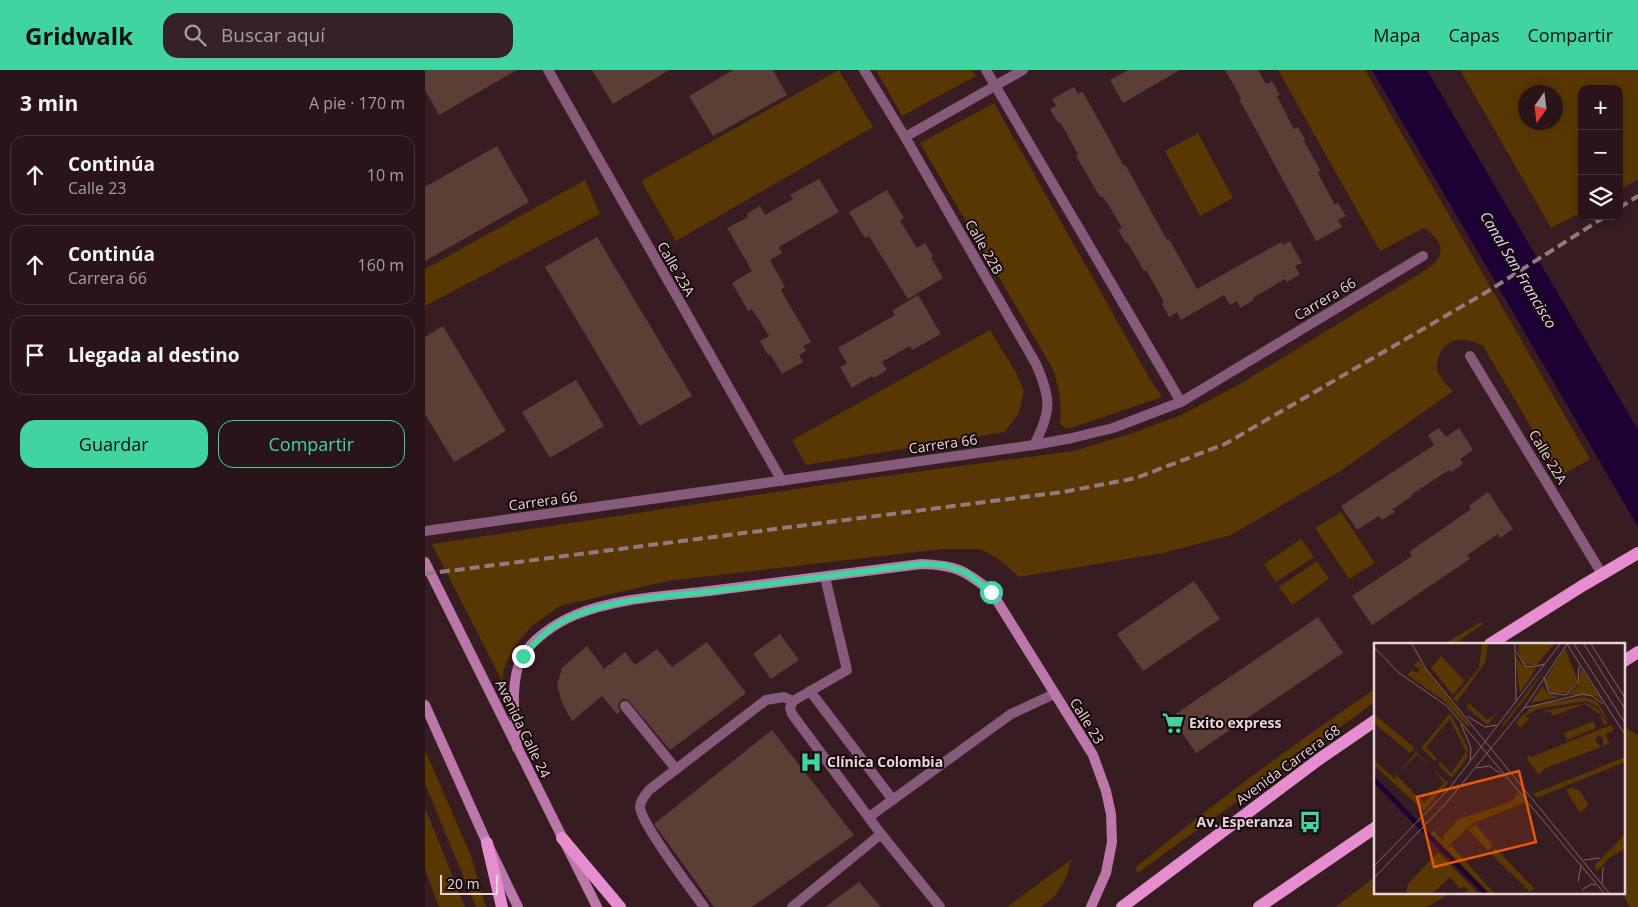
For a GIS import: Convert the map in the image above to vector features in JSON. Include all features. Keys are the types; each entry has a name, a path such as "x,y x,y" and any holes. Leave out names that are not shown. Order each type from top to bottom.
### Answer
{"main road":[{"path":"1491,643 1638,553"},
{"path":"1625,660 1638,652"},
{"name":"Avenida Carrera 68","path":"1122,907 1317,760 1374,721"},
{"path":"1259,907 1374,828"},
{"path":"562,838 620,907"},
{"path":"487,843 502,907"}],"street":[{"name":"Calle 23A","path":"547,70 782,481"},
{"name":"Calle 22B","path":"864,70 905,137 1036,364 1048,399 1047,412 1042,429 1034,445"},
{"path":"986,70 1181,402"},
{"path":"905,137 1023,70"},
{"name":"Carrera 66","path":"425,531 1034,445 1113,428 1181,402 1423,256"},
{"name":"Calle 22A","path":"1470,356 1602,574"},
{"name":"Avenida Calle 24","path":"425,562 597,907"},
{"name":"Calle 23","path":"825,577 921,564 944,565 967,573 991,592 1093,755 1106,791 1111,814 1112,842 1106,873 1091,907"},
{"path":"517,748 515,688 517,672 523,656 548,631 574,616 600,607 646,599 825,577 847,670 793,701 790,708 792,714 881,834 940,907"},
{"path":"810,691 893,800"},
{"path":"869,817 1011,714 1054,694"},
{"path":"704,907 648,827 640,809 641,800 649,790 766,700 784,696 793,701"},
{"path":"425,705 518,907"},
{"path":"625,706 676,769"},
{"path":"792,907 881,834"}],"shaded area":[{"path":"839,70 873,127 676,241 641,181"},
{"path":"876,70 972,70 976,76 902,116"},
{"path":"1278,70 1365,70 1590,459 1560,476 1483,346 1471,341 1458,340 1443,349 1437,365 1441,378 1453,391 1342,470 1231,535 1163,553 1019,577 1000,560 980,549 942,549 668,581 560,606 532,626 513,648 504,669 502,681 432,544 849,481 1073,451 1133,433 1181,415 1240,384 1429,268 1441,252 1439,242 1424,228 1380,251"},
{"path":"1460,70 1638,70 1638,179 1623,188 1623,85 1578,85 1578,214 1551,228"},
{"path":"994,103 1147,374 1162,397 1071,428 1065,428 1060,424 1060,397 1054,371 920,143"},
{"path":"1198,133 1233,198 1200,216 1165,151"},
{"path":"585,180 600,214 425,306 425,269"},
{"path":"990,330 1015,371 1024,391 1019,413 1005,432 806,465 792,440"},
{"path":"1341,512 1375,563 1349,579 1315,528"},
{"path":"1301,539 1314,557 1276,582 1264,564"},
{"path":"1317,561 1329,579 1292,605 1279,587"},
{"path":"1481,622 1483,624 1455,643 1446,643"},
{"path":"1374,690 1374,703 1139,872 1135,871 1136,867 1194,820 1314,731"},
{"path":"1625,728 1638,735 1638,907 1630,907 1623,894 1625,894"},
{"path":"425,750 471,856 486,907 476,907 425,784"},
{"path":"425,808 465,907 439,907 425,869"},
{"path":"1072,859 1066,878 1056,895 1041,907 1007,907"},
{"path":"1374,878 1374,894 1449,894 1427,907 1335,907"}],"water":[{"name":"Canal San Francisco","path":"1372,70 1427,70 1638,430 1638,527"}],"building":[{"path":"425,70 517,70 439,115 425,90"},
{"path":"592,70 669,70 613,104"},
{"path":"733,70 773,70 787,95 713,136 689,96"},
{"path":"1128,70 1180,70 1123,103 1110,80"},
{"path":"1225,70 1258,70 1266,84 1272,81 1280,95 1277,96 1294,129 1298,127 1305,140 1320,170 1318,172 1321,179 1335,205 1338,203 1346,216 1338,220 1342,227 1316,241"},
{"path":"1074,87 1078,94 1083,92 1124,166 1126,166 1197,289 1281,242 1283,245 1290,241 1302,263 1295,266 1300,274 1287,282 1285,279 1240,308 1237,301 1230,305 1224,295 1181,320 1177,312 1169,317 1162,304 1164,302 1146,270 1144,271 1118,230 1122,228 1107,203 1102,196 1100,197 1076,156 1078,154 1060,122 1058,123 1050,109 1056,106 1052,99"},
{"path":"497,146 529,202 425,261 425,187"},
{"path":"819,179 839,212 779,247 782,253 770,260 785,287 781,290 811,342 803,346 806,351 799,355 803,362 782,374 760,341 769,336 752,309 748,311 732,283 752,271 727,228 748,217 747,214 760,206 765,215 793,199 790,195"},
{"path":"887,190 904,218 900,221 917,248 925,243 933,256 931,258 943,278 908,299 869,236 865,238 849,212"},
{"path":"597,237 692,396 640,426 545,267"},
{"path":"918,295 941,334 912,350 910,346 882,362 887,370 874,378 872,376 852,388 840,367 847,363 838,348 895,315 892,311"},
{"path":"443,326 506,431 454,462 425,414 425,337"},
{"path":"576,380 604,426 550,458 522,412"},
{"path":"1439,428 1446,437 1459,428 1473,450 1460,459 1463,464 1451,472 1449,470 1411,495 1393,509 1395,512 1382,520 1379,516 1357,530 1341,506 1434,445 1428,435"},
{"path":"1488,492 1513,529 1500,538 1498,534 1467,555 1470,559 1372,625 1352,596 1412,556 1409,552 1471,509 1469,506"},
{"path":"1194,581 1220,619 1143,671 1117,634"},
{"path":"1318,617 1343,653 1196,753 1171,717"},
{"path":"780,634 799,660 771,679 753,654"},
{"path":"707,642 746,693 670,750 628,700 623,699 620,701 618,707 620,711 617,714 602,696 572,721 562,703 557,685 562,668 587,646 604,669 625,652 635,665 657,649 672,667"},
{"path":"772,730 854,835 752,907 714,907 654,824"},
{"path":"859,882 881,907 825,907"}],"railway":[{"path":"1623,205 1638,196"},
{"path":"425,574 1063,492 1136,478 1225,444 1485,293 1600,220"}],"place":[{"name":"Exito express","path":"1173,723"},
{"name":"Clínica Colombia","path":"811,762"},
{"name":"Av. Esperanza","path":"1310,822"}],"route":[{"path":"523,656 548,631 574,616 600,607 646,599 921,564 944,565 967,573 991,592"}]}
